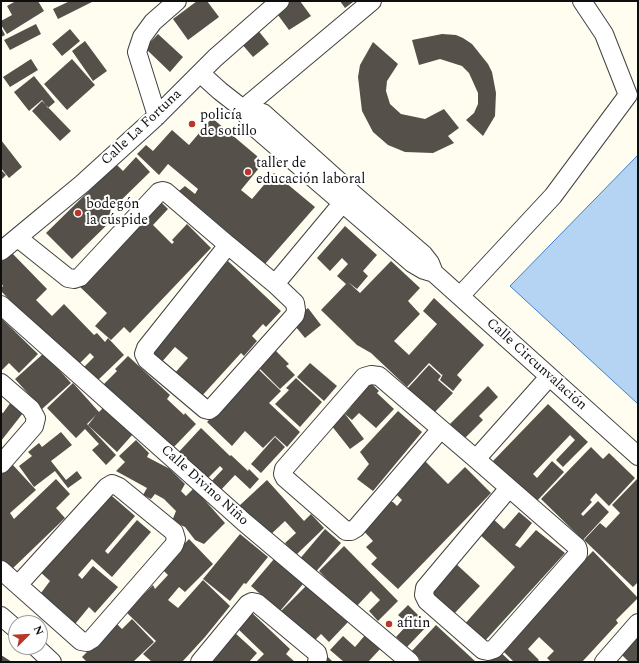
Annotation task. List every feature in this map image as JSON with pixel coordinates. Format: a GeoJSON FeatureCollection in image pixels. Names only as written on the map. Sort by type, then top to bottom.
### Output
{"type":"FeatureCollection","features":[{"type":"Feature","properties":{"kind":"street"},"geometry":{"type":"LineString","coordinates":[[158,116],[137,52],[142,37],[153,22],[176,1]]}},
{"type":"Feature","properties":{"kind":"street","name":"Calle La Fortuna"},"geometry":{"type":"LineString","coordinates":[[1,251],[82,184],[158,116],[215,58],[280,1]]}},
{"type":"Feature","properties":{"kind":"street"},"geometry":{"type":"LineString","coordinates":[[243,109],[372,1]]}},
{"type":"Feature","properties":{"kind":"street"},"geometry":{"type":"LineString","coordinates":[[460,296],[553,196],[633,89],[604,34],[582,1]]}},
{"type":"Feature","properties":{"kind":"street","name":"Calle Circunvalación"},"geometry":{"type":"LineString","coordinates":[[200,73],[243,109],[263,113],[347,198],[423,254],[430,263],[434,273],[638,456]]}},
{"type":"Feature","properties":{"kind":"street"},"geometry":{"type":"LineString","coordinates":[[18,238],[68,278],[74,279],[80,277],[159,192],[163,191],[275,284],[295,303],[295,315],[212,408],[208,410],[147,360],[144,354],[146,348],[228,245]]}},
{"type":"Feature","properties":{"kind":"street"},"geometry":{"type":"LineString","coordinates":[[275,284],[347,198]]}},
{"type":"Feature","properties":{"kind":"street","name":"Calle Divino Niño"},"geometry":{"type":"LineString","coordinates":[[1,305],[244,522],[410,662]]}},
{"type":"Feature","properties":{"kind":"street"},"geometry":{"type":"LineString","coordinates":[[441,429],[356,528],[351,531],[346,531],[285,478],[283,474],[284,470],[364,377],[372,375],[379,376],[441,429],[476,459],[577,547],[578,550],[578,554],[494,649],[488,651],[483,650],[427,602],[424,595],[425,588],[509,488]]}},
{"type":"Feature","properties":{"kind":"street"},"geometry":{"type":"LineString","coordinates":[[476,459],[549,377]]}},
{"type":"Feature","properties":{"kind":"street"},"geometry":{"type":"LineString","coordinates":[[1,383],[31,409],[36,418],[34,426],[1,464]]}},
{"type":"Feature","properties":{"kind":"street"},"geometry":{"type":"LineString","coordinates":[[112,484],[118,486],[174,532],[176,539],[174,545],[92,639],[86,642],[81,641],[6,577],[107,486],[112,484]]}},
{"type":"Feature","properties":{"kind":"street"},"geometry":{"type":"LineString","coordinates":[[200,662],[248,604],[252,602],[257,603],[317,653],[317,662]]}},
{"type":"Feature","properties":{"kind":"street"},"geometry":{"type":"LineString","coordinates":[[604,662],[638,623]]}},
{"type":"Feature","properties":{"kind":"street"},"geometry":{"type":"LineString","coordinates":[[45,655],[52,662]]}},
{"type":"Feature","properties":{"kind":"water"},"geometry":{"type":"Polygon","coordinates":[[[638,155],[638,404],[510,286],[638,155]]]}},
{"type":"Feature","properties":{"kind":"building"},"geometry":{"type":"Polygon","coordinates":[[[16,1],[38,1],[44,11],[7,34],[1,25],[1,21],[12,15],[7,6],[16,1]]]}},
{"type":"Feature","properties":{"kind":"building"},"geometry":{"type":"Polygon","coordinates":[[[70,1],[94,1],[58,19],[53,9],[70,1]]]}},
{"type":"Feature","properties":{"kind":"building"},"geometry":{"type":"Polygon","coordinates":[[[197,1],[207,1],[219,17],[188,40],[173,19],[197,1]]]}},
{"type":"Feature","properties":{"kind":"building"},"geometry":{"type":"Polygon","coordinates":[[[290,1],[300,1],[311,16],[289,30],[275,11],[290,1]]]}},
{"type":"Feature","properties":{"kind":"building"},"geometry":{"type":"Polygon","coordinates":[[[340,1],[352,1],[353,2],[345,8],[340,1]]]}},
{"type":"Feature","properties":{"kind":"building"},"geometry":{"type":"Polygon","coordinates":[[[36,24],[41,34],[10,50],[4,40],[36,24]]]}},
{"type":"Feature","properties":{"kind":"building"},"geometry":{"type":"Polygon","coordinates":[[[1,27],[5,35],[1,37],[1,27]]]}},
{"type":"Feature","properties":{"kind":"building"},"geometry":{"type":"Polygon","coordinates":[[[70,29],[80,41],[62,56],[52,44],[70,29]]]}},
{"type":"Feature","properties":{"kind":"building"},"geometry":{"type":"Polygon","coordinates":[[[257,29],[269,44],[253,57],[241,43],[257,29]]]}},
{"type":"Feature","properties":{"kind":"building"},"geometry":{"type":"Polygon","coordinates":[[[158,34],[183,57],[170,72],[145,48],[158,34]]]}},
{"type":"Feature","properties":{"kind":"building"},"geometry":{"type":"Polygon","coordinates":[[[442,34],[456,35],[472,44],[488,64],[492,72],[496,93],[495,116],[483,136],[466,120],[474,113],[478,104],[478,93],[469,73],[462,66],[440,59],[419,65],[412,40],[442,34]]]}},
{"type":"Feature","properties":{"kind":"building"},"geometry":{"type":"Polygon","coordinates":[[[85,41],[107,71],[93,81],[72,51],[85,41]]]}},
{"type":"Feature","properties":{"kind":"building"},"geometry":{"type":"Polygon","coordinates":[[[373,42],[398,64],[387,81],[386,91],[390,104],[401,114],[425,119],[444,109],[459,128],[448,136],[454,143],[433,153],[405,152],[388,145],[373,132],[362,111],[358,77],[360,65],[373,42]]]}},
{"type":"Feature","properties":{"kind":"building"},"geometry":{"type":"Polygon","coordinates":[[[31,59],[38,70],[10,87],[3,77],[31,59]]]}},
{"type":"Feature","properties":{"kind":"building"},"geometry":{"type":"Polygon","coordinates":[[[72,59],[95,85],[67,110],[44,84],[72,59]]]}},
{"type":"Feature","properties":{"kind":"building"},"geometry":{"type":"Polygon","coordinates":[[[34,76],[55,102],[48,108],[42,100],[29,111],[14,92],[34,76]]]}},
{"type":"Feature","properties":{"kind":"building"},"geometry":{"type":"Polygon","coordinates":[[[42,101],[71,131],[60,141],[32,111],[42,101]]]}},
{"type":"Feature","properties":{"kind":"building"},"geometry":{"type":"Polygon","coordinates":[[[212,118],[264,162],[241,190],[252,199],[274,173],[315,207],[265,264],[179,191],[185,186],[195,194],[198,189],[168,164],[159,175],[137,154],[146,145],[153,151],[172,130],[189,145],[212,118]]]}},
{"type":"Feature","properties":{"kind":"building"},"geometry":{"type":"Polygon","coordinates":[[[1,140],[22,167],[9,178],[1,168],[1,140]]]}},
{"type":"Feature","properties":{"kind":"building"},"geometry":{"type":"Polygon","coordinates":[[[136,157],[150,172],[110,211],[115,217],[72,259],[46,233],[97,183],[96,182],[115,163],[123,171],[136,157]]]}},
{"type":"Feature","properties":{"kind":"building"},"geometry":{"type":"Polygon","coordinates":[[[1,170],[6,175],[1,180],[1,170]]]}},
{"type":"Feature","properties":{"kind":"building"},"geometry":{"type":"Polygon","coordinates":[[[158,199],[168,209],[153,225],[172,244],[174,242],[172,240],[187,224],[211,248],[130,333],[124,327],[111,340],[95,326],[107,313],[77,284],[158,199]]]}},
{"type":"Feature","properties":{"kind":"building"},"geometry":{"type":"Polygon","coordinates":[[[345,226],[377,255],[363,271],[368,276],[357,289],[348,282],[360,293],[391,261],[420,288],[408,301],[420,314],[394,341],[409,355],[437,324],[423,311],[434,298],[484,345],[457,375],[462,380],[453,391],[440,380],[443,374],[442,375],[429,363],[407,387],[371,353],[357,345],[321,310],[346,284],[337,276],[348,264],[342,258],[330,271],[317,258],[345,226]]]}},
{"type":"Feature","properties":{"kind":"building"},"geometry":{"type":"Polygon","coordinates":[[[11,252],[47,289],[36,300],[52,316],[64,304],[94,335],[97,333],[105,342],[108,338],[124,355],[96,382],[83,368],[94,357],[90,353],[75,368],[1,291],[3,286],[1,283],[1,262],[11,252]]]}},
{"type":"Feature","properties":{"kind":"building"},"geometry":{"type":"Polygon","coordinates":[[[228,261],[281,311],[266,327],[263,324],[252,336],[257,341],[244,356],[241,353],[200,398],[174,374],[188,358],[175,347],[160,364],[146,350],[228,261]]]}},
{"type":"Feature","properties":{"kind":"building"},"geometry":{"type":"Polygon","coordinates":[[[308,308],[321,325],[305,338],[291,321],[308,308]]]}},
{"type":"Feature","properties":{"kind":"building"},"geometry":{"type":"Polygon","coordinates":[[[1,318],[38,354],[19,373],[9,363],[1,371],[1,318]]]}},
{"type":"Feature","properties":{"kind":"building"},"geometry":{"type":"Polygon","coordinates":[[[273,348],[289,364],[286,366],[295,375],[280,389],[256,365],[273,348]]]}},
{"type":"Feature","properties":{"kind":"building"},"geometry":{"type":"Polygon","coordinates":[[[44,353],[71,383],[42,409],[15,379],[44,353]]]}},
{"type":"Feature","properties":{"kind":"building"},"geometry":{"type":"Polygon","coordinates":[[[128,356],[170,395],[167,399],[196,424],[171,450],[100,388],[117,371],[115,369],[128,356]]]}},
{"type":"Feature","properties":{"kind":"building"},"geometry":{"type":"Polygon","coordinates":[[[310,363],[337,386],[324,401],[297,377],[310,363]]]}},
{"type":"Feature","properties":{"kind":"building"},"geometry":{"type":"Polygon","coordinates":[[[429,365],[441,376],[438,380],[453,393],[434,413],[407,389],[429,365]]]}},
{"type":"Feature","properties":{"kind":"building"},"geometry":{"type":"Polygon","coordinates":[[[257,368],[281,391],[269,403],[300,432],[287,447],[275,436],[263,448],[245,431],[232,446],[207,422],[257,368]]]}},
{"type":"Feature","properties":{"kind":"building"},"geometry":{"type":"Polygon","coordinates":[[[296,378],[322,402],[300,427],[275,404],[289,390],[286,388],[296,378]]]}},
{"type":"Feature","properties":{"kind":"building"},"geometry":{"type":"Polygon","coordinates":[[[73,383],[99,412],[103,408],[133,434],[117,452],[88,425],[96,415],[87,424],[86,423],[116,455],[106,465],[92,450],[99,444],[85,429],[76,438],[47,408],[73,383]]]}},
{"type":"Feature","properties":{"kind":"building"},"geometry":{"type":"Polygon","coordinates":[[[371,383],[379,391],[377,393],[394,409],[376,428],[359,413],[352,420],[345,414],[351,407],[349,406],[371,383]]]}},
{"type":"Feature","properties":{"kind":"building"},"geometry":{"type":"Polygon","coordinates":[[[488,386],[498,397],[479,416],[483,420],[464,439],[450,424],[488,386]]]}},
{"type":"Feature","properties":{"kind":"building"},"geometry":{"type":"Polygon","coordinates":[[[11,402],[23,413],[1,441],[1,412],[3,413],[11,402]]]}},
{"type":"Feature","properties":{"kind":"building"},"geometry":{"type":"Polygon","coordinates":[[[548,404],[588,442],[563,467],[556,460],[575,440],[570,435],[533,474],[537,478],[552,461],[564,472],[536,502],[493,461],[548,404]]]}},
{"type":"Feature","properties":{"kind":"building"},"geometry":{"type":"Polygon","coordinates":[[[398,411],[422,432],[373,491],[357,479],[369,464],[360,452],[398,411]]]}},
{"type":"Feature","properties":{"kind":"building"},"geometry":{"type":"Polygon","coordinates":[[[345,414],[364,439],[350,449],[331,425],[345,414]]]}},
{"type":"Feature","properties":{"kind":"building"},"geometry":{"type":"Polygon","coordinates":[[[201,428],[230,456],[231,455],[248,471],[249,469],[259,479],[250,489],[235,475],[218,493],[209,484],[223,469],[220,466],[204,482],[176,455],[201,428]]]}},
{"type":"Feature","properties":{"kind":"building"},"geometry":{"type":"Polygon","coordinates":[[[61,432],[72,445],[51,461],[66,480],[77,471],[82,478],[68,488],[55,471],[34,487],[19,466],[32,456],[28,452],[39,443],[42,447],[61,432]]]}},
{"type":"Feature","properties":{"kind":"building"},"geometry":{"type":"Polygon","coordinates":[[[275,437],[285,447],[261,473],[251,464],[275,437]]]}},
{"type":"Feature","properties":{"kind":"building"},"geometry":{"type":"Polygon","coordinates":[[[136,440],[149,453],[147,457],[170,469],[185,484],[181,491],[186,496],[194,488],[225,523],[204,544],[195,540],[185,527],[172,521],[176,511],[164,499],[155,494],[151,499],[143,495],[147,488],[116,471],[125,462],[119,456],[136,440]]]}},
{"type":"Feature","properties":{"kind":"building"},"geometry":{"type":"Polygon","coordinates":[[[591,447],[603,459],[609,453],[635,478],[609,506],[596,493],[590,500],[592,502],[581,514],[583,516],[598,501],[609,512],[583,540],[541,499],[591,447]]]}},
{"type":"Feature","properties":{"kind":"building"},"geometry":{"type":"Polygon","coordinates":[[[424,460],[448,484],[465,467],[491,493],[398,589],[371,564],[377,558],[366,547],[373,541],[360,527],[379,514],[391,502],[397,506],[402,500],[394,492],[424,460]]]}},
{"type":"Feature","properties":{"kind":"building"},"geometry":{"type":"Polygon","coordinates":[[[12,464],[36,490],[10,513],[14,519],[56,479],[70,494],[56,508],[65,518],[11,570],[1,559],[1,474],[12,464]]]}},
{"type":"Feature","properties":{"kind":"building"},"geometry":{"type":"Polygon","coordinates":[[[638,478],[638,582],[633,587],[584,540],[600,523],[606,528],[620,513],[612,505],[638,478]]]}},
{"type":"Feature","properties":{"kind":"building"},"geometry":{"type":"Polygon","coordinates":[[[267,480],[304,521],[311,514],[324,528],[296,555],[285,543],[296,533],[285,521],[268,537],[239,506],[267,480]]]}},
{"type":"Feature","properties":{"kind":"building"},"geometry":{"type":"Polygon","coordinates":[[[105,490],[135,516],[105,551],[108,554],[137,520],[151,532],[112,577],[92,559],[78,575],[82,579],[93,566],[118,587],[95,613],[89,607],[75,624],[41,593],[50,581],[38,570],[105,490]]]}},
{"type":"Feature","properties":{"kind":"building"},"geometry":{"type":"Polygon","coordinates":[[[519,512],[532,523],[515,545],[520,548],[536,530],[565,553],[483,643],[463,626],[515,567],[477,532],[490,516],[504,529],[519,512]]]}},
{"type":"Feature","properties":{"kind":"building"},"geometry":{"type":"Polygon","coordinates":[[[325,529],[341,543],[313,575],[298,561],[325,529]]]}},
{"type":"Feature","properties":{"kind":"building"},"geometry":{"type":"Polygon","coordinates":[[[240,534],[268,557],[230,601],[203,579],[240,534]]]}},
{"type":"Feature","properties":{"kind":"building"},"geometry":{"type":"Polygon","coordinates":[[[189,539],[213,564],[185,592],[179,587],[168,600],[178,608],[203,580],[230,606],[182,662],[152,662],[143,654],[156,641],[126,612],[153,585],[155,589],[168,575],[161,568],[189,539]]]}},
{"type":"Feature","properties":{"kind":"building"},"geometry":{"type":"Polygon","coordinates":[[[344,546],[398,601],[378,621],[369,611],[380,600],[371,591],[355,608],[319,571],[344,546]]]}},
{"type":"Feature","properties":{"kind":"building"},"geometry":{"type":"Polygon","coordinates":[[[593,551],[638,598],[616,620],[618,623],[582,662],[551,662],[547,658],[554,651],[539,637],[528,649],[539,660],[537,662],[514,662],[499,647],[593,551]]]}},
{"type":"Feature","properties":{"kind":"building"},"geometry":{"type":"Polygon","coordinates":[[[274,559],[303,584],[280,611],[251,586],[274,559]]]}},
{"type":"Feature","properties":{"kind":"building"},"geometry":{"type":"Polygon","coordinates":[[[454,562],[480,586],[453,615],[427,591],[454,562]]]}},
{"type":"Feature","properties":{"kind":"building"},"geometry":{"type":"Polygon","coordinates":[[[309,583],[348,622],[329,642],[321,634],[312,643],[281,611],[309,583]]]}},
{"type":"Feature","properties":{"kind":"building"},"geometry":{"type":"Polygon","coordinates":[[[408,605],[428,625],[407,647],[396,637],[408,624],[398,615],[408,605]]]}},
{"type":"Feature","properties":{"kind":"building"},"geometry":{"type":"Polygon","coordinates":[[[250,611],[290,649],[286,654],[295,662],[256,662],[264,654],[236,627],[250,611]]]}},
{"type":"Feature","properties":{"kind":"building"},"geometry":{"type":"Polygon","coordinates":[[[132,619],[154,642],[133,662],[87,662],[82,657],[116,623],[122,629],[132,619]]]}},
{"type":"Feature","properties":{"kind":"building"},"geometry":{"type":"Polygon","coordinates":[[[436,625],[476,662],[422,662],[411,652],[436,625]]]}},
{"type":"Feature","properties":{"kind":"building"},"geometry":{"type":"Polygon","coordinates":[[[234,632],[257,653],[249,662],[205,662],[234,632]]]}},
{"type":"Feature","properties":{"kind":"building"},"geometry":{"type":"Polygon","coordinates":[[[366,634],[381,648],[368,662],[344,662],[330,650],[343,636],[355,647],[366,634]]]}},
{"type":"Feature","properties":{"kind":"building"},"geometry":{"type":"Polygon","coordinates":[[[637,638],[638,662],[627,662],[628,661],[621,654],[637,638]]]}},
{"type":"Feature","properties":{"kind":"building"},"geometry":{"type":"Polygon","coordinates":[[[498,650],[511,662],[487,662],[498,650]]]}},
{"type":"Feature","properties":{"kind":"building"},"geometry":{"type":"Polygon","coordinates":[[[1,655],[12,662],[1,662],[1,655]]]}},
{"type":"Feature","properties":{"kind":"building"},"geometry":{"type":"Polygon","coordinates":[[[327,656],[333,662],[322,662],[327,656]]]}},
{"type":"Feature","properties":{"kind":"place","name":"policía de sotillo"},"geometry":{"type":"Point","coordinates":[192,124]}},
{"type":"Feature","properties":{"kind":"place","name":"taller de educación laboral"},"geometry":{"type":"Point","coordinates":[248,172]}},
{"type":"Feature","properties":{"kind":"place","name":"bodegón la cúspide"},"geometry":{"type":"Point","coordinates":[78,213]}},
{"type":"Feature","properties":{"kind":"place","name":"afitin"},"geometry":{"type":"Point","coordinates":[389,624]}}]}
